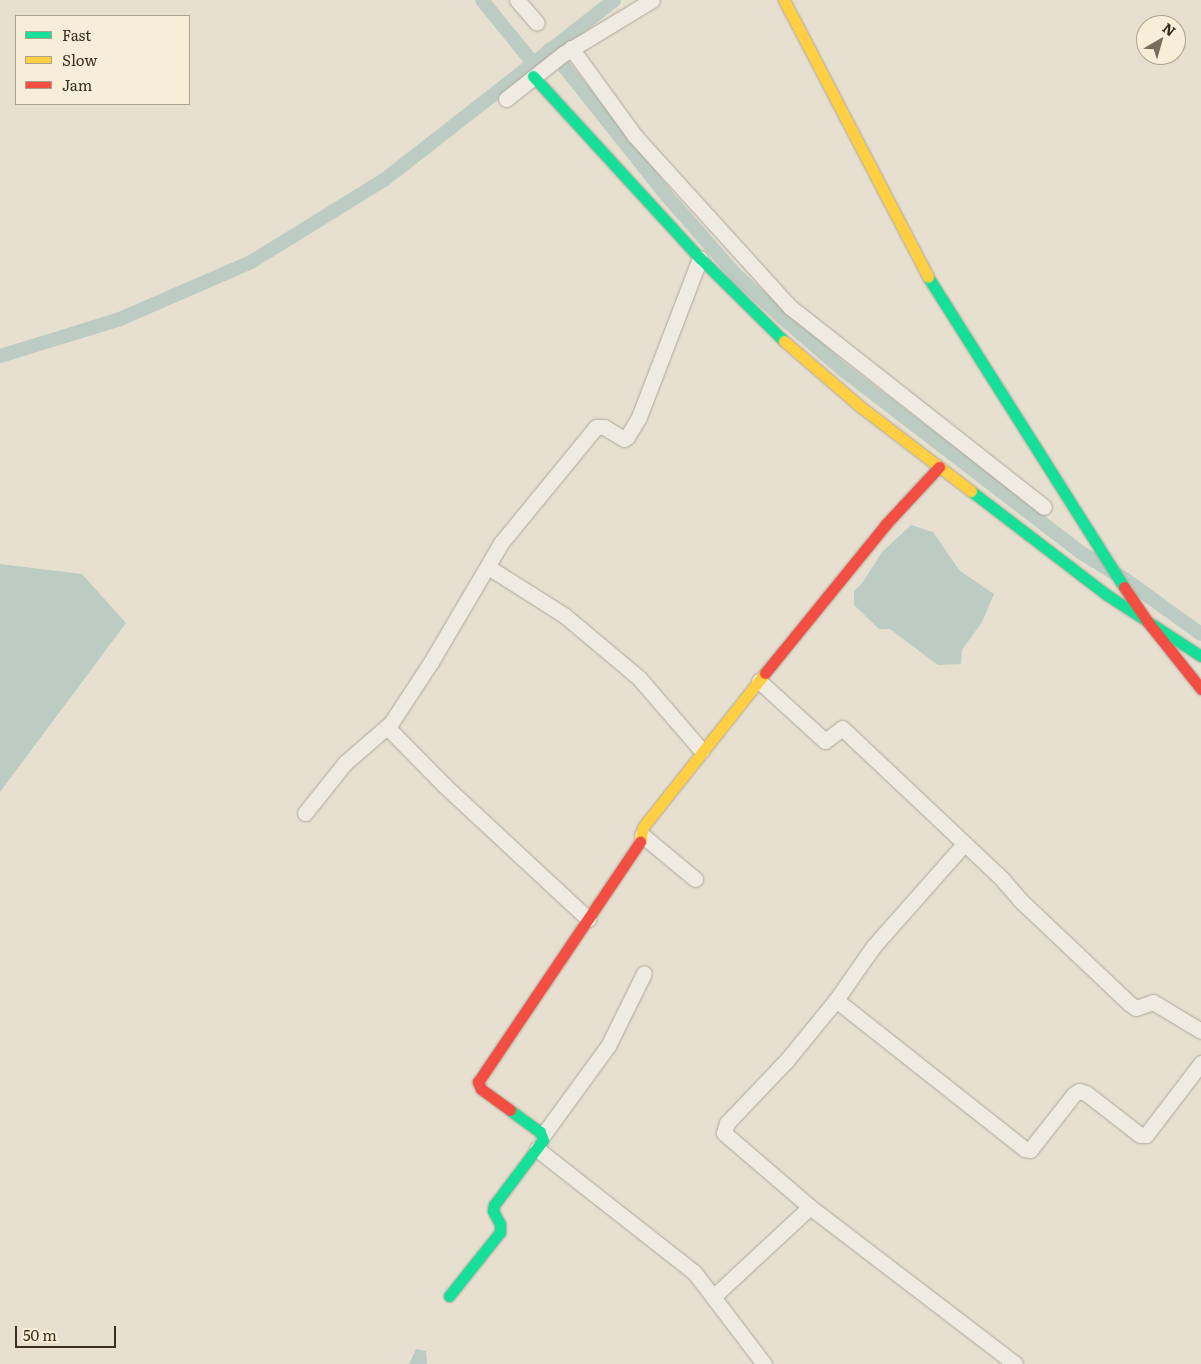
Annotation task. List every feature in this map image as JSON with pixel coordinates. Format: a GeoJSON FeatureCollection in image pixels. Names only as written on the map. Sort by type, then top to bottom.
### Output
{"type":"FeatureCollection","features":[{"type":"Feature","properties":{"kind":"street"},"geometry":{"type":"LineString","coordinates":[[517,0],[537,23]]}},
{"type":"Feature","properties":{"kind":"street"},"geometry":{"type":"LineString","coordinates":[[506,99],[567,51],[652,0]]}},
{"type":"Feature","properties":{"kind":"street"},"geometry":{"type":"LineString","coordinates":[[784,0],[932,285],[1087,532],[1147,621],[1201,689]]}},
{"type":"Feature","properties":{"kind":"street"},"geometry":{"type":"LineString","coordinates":[[567,51],[635,136],[790,307],[1044,506]]}},
{"type":"Feature","properties":{"kind":"street"},"geometry":{"type":"LineString","coordinates":[[538,73],[700,258],[769,328],[862,408],[938,467],[1107,595],[1201,656]]}},
{"type":"Feature","properties":{"kind":"street"},"geometry":{"type":"LineString","coordinates":[[305,813],[345,763],[387,728],[431,662],[501,543],[596,427],[604,428],[624,439],[627,437],[639,417],[700,258]]}},
{"type":"Feature","properties":{"kind":"street"},"geometry":{"type":"LineString","coordinates":[[764,1364],[694,1272],[540,1142],[480,1089],[478,1082],[640,844],[643,827],[702,751],[886,524],[938,467]]}},
{"type":"Feature","properties":{"kind":"street"},"geometry":{"type":"LineString","coordinates":[[488,567],[564,615],[639,678],[702,751]]}},
{"type":"Feature","properties":{"kind":"street"},"geometry":{"type":"LineString","coordinates":[[759,681],[825,741],[842,728],[1002,878],[1020,900],[1130,1004],[1136,1008],[1153,1002],[1201,1032]]}},
{"type":"Feature","properties":{"kind":"street"},"geometry":{"type":"LineString","coordinates":[[387,728],[444,785],[588,919]]}},
{"type":"Feature","properties":{"kind":"street"},"geometry":{"type":"LineString","coordinates":[[642,835],[695,879]]}},
{"type":"Feature","properties":{"kind":"street"},"geometry":{"type":"LineString","coordinates":[[964,844],[873,947],[836,1000],[786,1060],[724,1128],[724,1133],[810,1207],[1015,1364]]}},
{"type":"Feature","properties":{"kind":"street"},"geometry":{"type":"LineString","coordinates":[[449,1296],[500,1232],[500,1224],[493,1211],[494,1205],[608,1046],[644,973]]}},
{"type":"Feature","properties":{"kind":"street"},"geometry":{"type":"LineString","coordinates":[[836,1000],[1025,1149],[1030,1150],[1074,1094],[1080,1091],[1086,1093],[1140,1135],[1146,1135],[1201,1063]]}},
{"type":"Feature","properties":{"kind":"street"},"geometry":{"type":"LineString","coordinates":[[713,1297],[810,1207]]}},
{"type":"Feature","properties":{"kind":"shaded area"},"geometry":{"type":"Polygon","coordinates":[[[911,525],[933,532],[960,571],[994,594],[982,622],[962,650],[961,664],[938,665],[890,629],[879,629],[854,605],[854,591],[863,582],[882,552],[911,525]]]}},
{"type":"Feature","properties":{"kind":"shaded area"},"geometry":{"type":"Polygon","coordinates":[[[0,564],[82,574],[126,623],[0,792],[0,564]]]}},
{"type":"Feature","properties":{"kind":"shaded area"},"geometry":{"type":"Polygon","coordinates":[[[416,1349],[426,1351],[427,1364],[409,1364],[416,1349]]]}},
{"type":"Feature","properties":{"kind":"waterway"},"geometry":{"type":"LineString","coordinates":[[482,0],[533,63]]}},
{"type":"Feature","properties":{"kind":"waterway"},"geometry":{"type":"LineString","coordinates":[[0,356],[120,319],[251,262],[384,180],[614,0]]}},
{"type":"Feature","properties":{"kind":"waterway"},"geometry":{"type":"LineString","coordinates":[[550,49],[666,195],[737,276],[784,319],[843,370],[1080,552],[1126,580],[1201,634]]}},
{"type":"Feature","properties":{"kind":"traffic: fast"},"geometry":{"type":"LineString","coordinates":[[533,76],[700,258],[784,341]]}},
{"type":"Feature","properties":{"kind":"traffic: fast"},"geometry":{"type":"LineString","coordinates":[[928,277],[1124,587]]}},
{"type":"Feature","properties":{"kind":"traffic: fast"},"geometry":{"type":"LineString","coordinates":[[971,491],[1107,595],[1201,656]]}},
{"type":"Feature","properties":{"kind":"traffic: fast"},"geometry":{"type":"LineString","coordinates":[[449,1296],[500,1232],[500,1224],[493,1211],[494,1205],[543,1140],[540,1132],[510,1110]]}},
{"type":"Feature","properties":{"kind":"traffic: slow"},"geometry":{"type":"LineString","coordinates":[[784,0],[928,277]]}},
{"type":"Feature","properties":{"kind":"traffic: slow"},"geometry":{"type":"LineString","coordinates":[[784,341],[862,408],[971,491]]}},
{"type":"Feature","properties":{"kind":"traffic: slow"},"geometry":{"type":"LineString","coordinates":[[640,842],[643,827],[765,673]]}},
{"type":"Feature","properties":{"kind":"traffic: jam"},"geometry":{"type":"LineString","coordinates":[[765,673],[886,524],[939,467]]}},
{"type":"Feature","properties":{"kind":"traffic: jam"},"geometry":{"type":"LineString","coordinates":[[1124,587],[1147,621],[1201,689]]}},
{"type":"Feature","properties":{"kind":"traffic: jam"},"geometry":{"type":"LineString","coordinates":[[510,1110],[481,1089],[478,1082],[640,842]]}}]}
